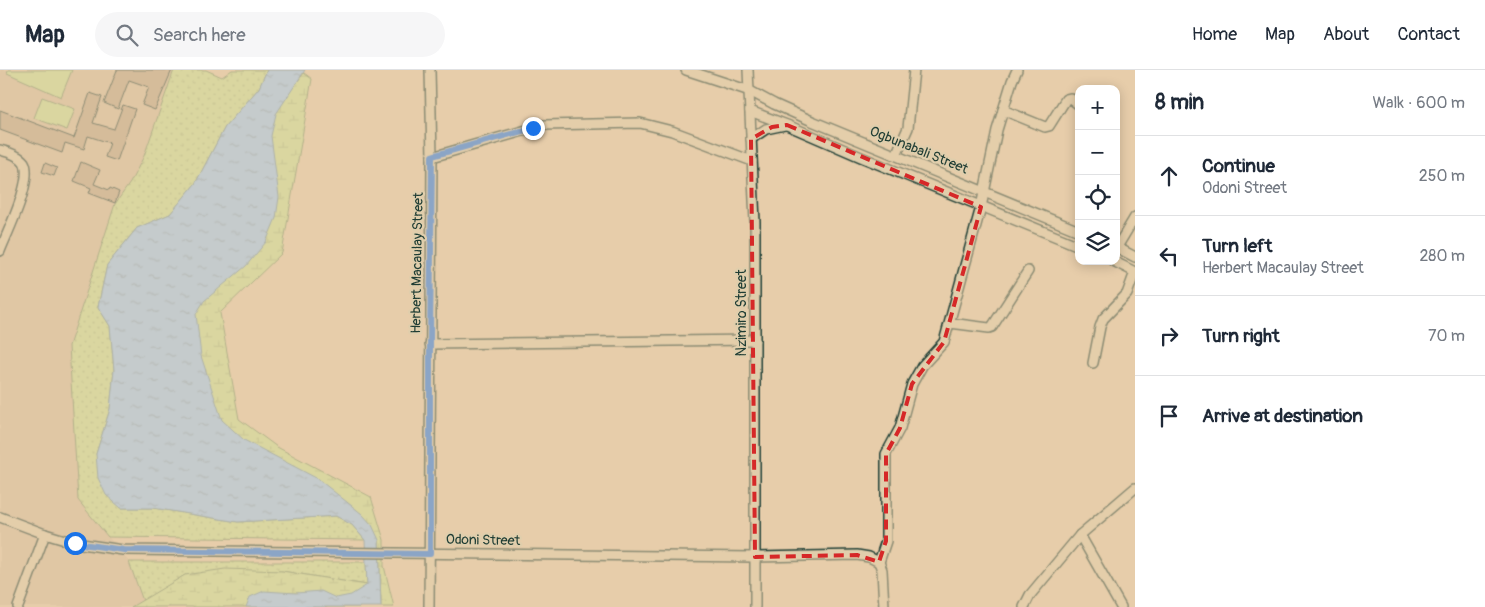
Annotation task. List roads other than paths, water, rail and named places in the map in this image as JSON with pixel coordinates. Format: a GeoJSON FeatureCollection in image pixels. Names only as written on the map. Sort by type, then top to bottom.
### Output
{"type":"FeatureCollection","features":[{"type":"Feature","properties":{"kind":"street","name":"Herbert Macaulay Street"},"geometry":{"type":"LineString","coordinates":[[429,607],[432,156],[430,70]]}},
{"type":"Feature","properties":{"kind":"street","name":"Ogbunabali Street"},"geometry":{"type":"LineString","coordinates":[[686,70],[750,90],[794,113],[1075,229]]}},
{"type":"Feature","properties":{"kind":"street","name":"Nzimiro Street"},"geometry":{"type":"LineString","coordinates":[[748,70],[755,222],[756,607]]}},
{"type":"Feature","properties":{"kind":"street"},"geometry":{"type":"LineString","coordinates":[[896,156],[908,128],[914,70]]}},
{"type":"Feature","properties":{"kind":"street"},"geometry":{"type":"LineString","coordinates":[[884,607],[882,570],[879,562],[886,541],[886,454],[900,428],[912,384],[922,366],[944,342],[981,207],[997,130],[1017,70]]}},
{"type":"Feature","properties":{"kind":"street"},"geometry":{"type":"LineString","coordinates":[[1003,110],[1045,127],[1049,126],[1066,99],[1070,98],[1075,102]]}},
{"type":"Feature","properties":{"kind":"street","name":"Ogbunabali Street"},"geometry":{"type":"LineString","coordinates":[[750,111],[1075,244]]}},
{"type":"Feature","properties":{"kind":"street"},"geometry":{"type":"LineString","coordinates":[[432,156],[544,125],[640,124],[672,131],[752,161]]}},
{"type":"Feature","properties":{"kind":"street"},"geometry":{"type":"LineString","coordinates":[[751,138],[766,128],[787,125]]}},
{"type":"Feature","properties":{"kind":"street"},"geometry":{"type":"LineString","coordinates":[[0,150],[14,154],[24,162],[27,175],[22,194],[0,251]]}},
{"type":"Feature","properties":{"kind":"street"},"geometry":{"type":"LineString","coordinates":[[1120,242],[1135,217]]}},
{"type":"Feature","properties":{"kind":"street"},"geometry":{"type":"LineString","coordinates":[[1120,249],[1135,257]]}},
{"type":"Feature","properties":{"kind":"street"},"geometry":{"type":"LineString","coordinates":[[1092,363],[1103,319],[1127,294],[1135,272],[1120,264]]}},
{"type":"Feature","properties":{"kind":"street"},"geometry":{"type":"LineString","coordinates":[[950,322],[992,328],[1028,270]]}},
{"type":"Feature","properties":{"kind":"street"},"geometry":{"type":"LineString","coordinates":[[430,344],[755,340]]}},
{"type":"Feature","properties":{"kind":"street"},"geometry":{"type":"LineString","coordinates":[[1024,607],[1030,595],[1080,535],[1135,489]]}},
{"type":"Feature","properties":{"kind":"street","name":"Odoni Street"},"geometry":{"type":"LineString","coordinates":[[0,517],[75,543],[124,550],[388,554],[430,550],[755,557],[869,556],[879,562]]}},
{"type":"Feature","properties":{"kind":"street"},"geometry":{"type":"LineString","coordinates":[[18,607],[46,534]]}},
{"type":"Feature","properties":{"kind":"street"},"geometry":{"type":"LineString","coordinates":[[1080,535],[1121,607]]}},
{"type":"Feature","properties":{"kind":"water"},"geometry":{"type":"Polygon","coordinates":[[[267,70],[305,70],[276,114],[271,136],[279,197],[276,218],[266,242],[246,266],[204,301],[196,314],[201,356],[222,420],[244,440],[318,479],[362,514],[372,525],[379,540],[381,607],[246,607],[250,597],[264,591],[296,593],[321,591],[336,598],[351,595],[367,585],[365,540],[352,525],[336,516],[238,522],[153,508],[121,508],[106,495],[98,478],[96,454],[110,409],[114,370],[110,326],[98,307],[107,265],[137,228],[170,214],[195,184],[225,127],[259,88],[267,70]]]}}]}
